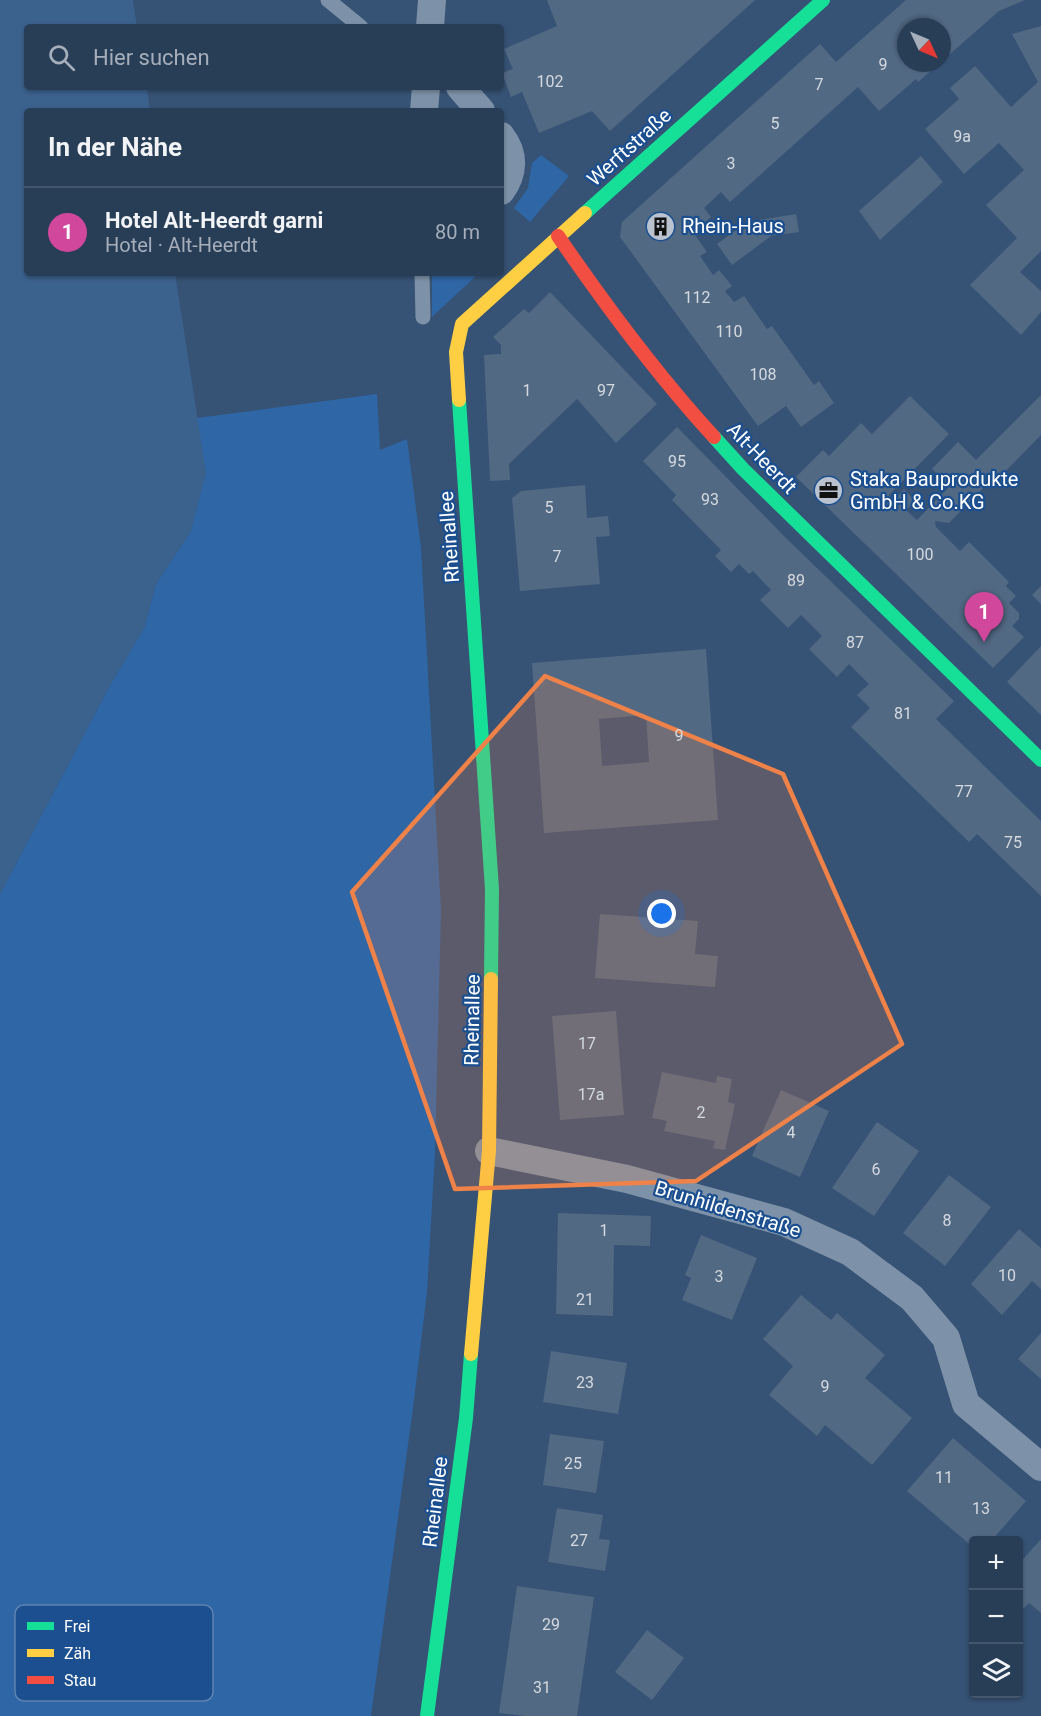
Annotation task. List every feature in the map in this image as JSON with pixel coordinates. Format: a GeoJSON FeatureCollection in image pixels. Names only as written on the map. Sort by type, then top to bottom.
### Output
{"type":"FeatureCollection","features":[{"type":"Feature","properties":{"kind":"street"},"geometry":{"type":"LineString","coordinates":[[430,24],[432,0]]}},
{"type":"Feature","properties":{"kind":"street","name":"Werftstraße"},"geometry":{"type":"LineString","coordinates":[[462,324],[823,0]]}},
{"type":"Feature","properties":{"kind":"street"},"geometry":{"type":"LineString","coordinates":[[424,108],[426,90]]}},
{"type":"Feature","properties":{"kind":"street"},"geometry":{"type":"LineString","coordinates":[[463,90],[478,108]]}},
{"type":"Feature","properties":{"kind":"street"},"geometry":{"type":"LineString","coordinates":[[504,142],[512,158],[510,179],[504,187]]}},
{"type":"Feature","properties":{"kind":"street","name":"Alt-Heerdt"},"geometry":{"type":"LineString","coordinates":[[558,236],[677,397],[743,470],[1041,760]]}},
{"type":"Feature","properties":{"kind":"street","name":"Rheinallee"},"geometry":{"type":"LineString","coordinates":[[427,1716],[466,1418],[489,1151],[492,889],[456,352],[462,324]]}},
{"type":"Feature","properties":{"kind":"street","name":"Brunhildenstraße"},"geometry":{"type":"LineString","coordinates":[[489,1151],[627,1179],[784,1222],[850,1252],[912,1298],[946,1338],[966,1404],[1041,1467]]}},
{"type":"Feature","properties":{"kind":"lane"},"geometry":{"type":"LineString","coordinates":[[328,0],[357,24]]}},
{"type":"Feature","properties":{"kind":"lane"},"geometry":{"type":"LineString","coordinates":[[422,276],[423,317]]}},
{"type":"Feature","properties":{"kind":"highlighted area"},"geometry":{"type":"Polygon","coordinates":[[[545,676],[783,774],[902,1044],[696,1181],[455,1189],[352,892],[545,676]]]}},
{"type":"Feature","properties":{"kind":"shaded area"},"geometry":{"type":"Polygon","coordinates":[[[0,0],[133,0],[137,24],[24,24],[24,90],[147,90],[150,108],[24,108],[24,276],[175,276],[206,473],[191,531],[156,584],[144,628],[109,687],[0,894],[0,0]]]}},
{"type":"Feature","properties":{"kind":"shaded area"},"geometry":{"type":"Polygon","coordinates":[[[541,155],[569,176],[530,222],[514,208],[528,188],[532,163],[541,155]]]}},
{"type":"Feature","properties":{"kind":"shaded area"},"geometry":{"type":"Polygon","coordinates":[[[432,276],[476,276],[432,317],[432,276]]]}},
{"type":"Feature","properties":{"kind":"shaded area"},"geometry":{"type":"Polygon","coordinates":[[[377,394],[380,450],[407,439],[421,547],[441,910],[435,1153],[427,1292],[371,1716],[0,1716],[0,894],[109,687],[144,628],[156,584],[191,531],[197,418],[377,394]]]}},
{"type":"Feature","properties":{"kind":"building"},"geometry":{"type":"Polygon","coordinates":[[[547,0],[755,0],[610,131],[592,111],[539,133],[522,92],[511,97],[504,72],[513,69],[504,49],[557,26],[547,0]]]}},
{"type":"Feature","properties":{"kind":"building"},"geometry":{"type":"Polygon","coordinates":[[[906,0],[1025,0],[999,11],[951,53],[951,18],[897,18],[897,72],[930,72],[918,82],[916,79],[879,111],[858,87],[730,202],[721,192],[704,208],[711,217],[693,232],[707,252],[700,256],[713,275],[719,270],[732,286],[725,291],[734,302],[744,296],[767,329],[772,326],[814,385],[819,381],[834,403],[801,427],[786,406],[758,426],[620,237],[622,222],[820,44],[836,62],[906,0]]]}},
{"type":"Feature","properties":{"kind":"building"},"geometry":{"type":"Polygon","coordinates":[[[1041,26],[1041,251],[1020,272],[1041,291],[1041,312],[1021,335],[970,285],[1017,238],[986,205],[1024,170],[999,143],[964,174],[925,129],[959,99],[950,88],[975,66],[1011,107],[1038,82],[1012,34],[1041,26]]]}},
{"type":"Feature","properties":{"kind":"building"},"geometry":{"type":"Polygon","coordinates":[[[921,156],[943,182],[880,240],[859,211],[921,156]]]}},
{"type":"Feature","properties":{"kind":"building"},"geometry":{"type":"Polygon","coordinates":[[[796,214],[799,232],[771,236],[732,265],[717,244],[747,222],[796,214]]]}},
{"type":"Feature","properties":{"kind":"building"},"geometry":{"type":"Polygon","coordinates":[[[550,292],[657,404],[616,443],[577,399],[509,464],[510,480],[490,481],[484,355],[501,354],[501,345],[493,337],[524,309],[529,313],[550,292]]]}},
{"type":"Feature","properties":{"kind":"building"},"geometry":{"type":"Polygon","coordinates":[[[1041,395],[1041,435],[991,486],[988,483],[949,523],[935,521],[936,527],[960,551],[969,542],[1009,582],[1006,586],[1016,596],[1009,603],[1019,613],[1019,619],[1012,626],[1024,637],[993,668],[796,477],[823,450],[829,456],[861,423],[872,434],[910,396],[949,434],[889,495],[894,500],[904,489],[915,501],[906,510],[917,520],[950,486],[932,469],[958,442],[976,460],[1041,395]]]}},
{"type":"Feature","properties":{"kind":"building"},"geometry":{"type":"Polygon","coordinates":[[[677,427],[785,537],[954,701],[936,719],[1041,821],[1041,896],[977,834],[969,842],[851,727],[870,708],[857,695],[869,684],[849,664],[837,677],[809,649],[822,636],[801,615],[788,628],[760,600],[771,590],[753,571],[749,574],[739,564],[731,572],[715,556],[721,550],[672,500],[676,495],[643,461],[677,427]]]}},
{"type":"Feature","properties":{"kind":"building"},"geometry":{"type":"Polygon","coordinates":[[[585,485],[587,518],[608,516],[610,536],[596,537],[600,584],[520,591],[512,498],[521,491],[585,485]]]}},
{"type":"Feature","properties":{"kind":"building"},"geometry":{"type":"Polygon","coordinates":[[[1041,586],[1041,604],[1032,595],[1041,586]]]}},
{"type":"Feature","properties":{"kind":"building"},"geometry":{"type":"Polygon","coordinates":[[[1041,646],[1041,715],[1007,682],[1041,646]]]}},
{"type":"Feature","properties":{"kind":"building"},"geometry":{"type":"Polygon","coordinates":[[[706,649],[718,820],[544,833],[532,663],[706,649]],[[646,715],[599,719],[602,766],[649,762],[646,715]]]}},
{"type":"Feature","properties":{"kind":"building"},"geometry":{"type":"Polygon","coordinates":[[[600,914],[698,921],[695,954],[718,956],[715,987],[595,978],[600,914]]]}},
{"type":"Feature","properties":{"kind":"building"},"geometry":{"type":"Polygon","coordinates":[[[616,1011],[624,1115],[560,1120],[552,1016],[616,1011]]]}},
{"type":"Feature","properties":{"kind":"building"},"geometry":{"type":"Polygon","coordinates":[[[662,1072],[716,1083],[717,1076],[732,1079],[728,1102],[735,1104],[725,1150],[713,1148],[715,1141],[664,1131],[667,1121],[652,1118],[662,1072]]]}},
{"type":"Feature","properties":{"kind":"building"},"geometry":{"type":"Polygon","coordinates":[[[781,1090],[829,1111],[800,1177],[752,1156],[781,1090]]]}},
{"type":"Feature","properties":{"kind":"building"},"geometry":{"type":"Polygon","coordinates":[[[877,1122],[919,1151],[874,1216],[832,1188],[877,1122]]]}},
{"type":"Feature","properties":{"kind":"building"},"geometry":{"type":"Polygon","coordinates":[[[949,1175],[991,1207],[945,1266],[903,1233],[949,1175]]]}},
{"type":"Feature","properties":{"kind":"building"},"geometry":{"type":"Polygon","coordinates":[[[558,1213],[651,1216],[650,1246],[614,1245],[613,1316],[556,1314],[558,1213]]]}},
{"type":"Feature","properties":{"kind":"building"},"geometry":{"type":"Polygon","coordinates":[[[1019,1229],[1041,1248],[1041,1289],[1032,1281],[1002,1315],[971,1284],[1019,1229]]]}},
{"type":"Feature","properties":{"kind":"building"},"geometry":{"type":"Polygon","coordinates":[[[701,1235],[757,1258],[732,1320],[682,1300],[691,1278],[685,1275],[701,1235]]]}},
{"type":"Feature","properties":{"kind":"building"},"geometry":{"type":"Polygon","coordinates":[[[801,1295],[831,1320],[837,1313],[885,1355],[865,1378],[912,1418],[872,1465],[825,1425],[817,1436],[769,1395],[793,1366],[763,1339],[801,1295]]]}},
{"type":"Feature","properties":{"kind":"building"},"geometry":{"type":"Polygon","coordinates":[[[1041,1333],[1041,1379],[1018,1359],[1041,1333]]]}},
{"type":"Feature","properties":{"kind":"building"},"geometry":{"type":"Polygon","coordinates":[[[551,1351],[627,1363],[618,1414],[543,1402],[551,1351]]]}},
{"type":"Feature","properties":{"kind":"building"},"geometry":{"type":"Polygon","coordinates":[[[550,1434],[604,1441],[596,1493],[543,1485],[550,1434]]]}},
{"type":"Feature","properties":{"kind":"building"},"geometry":{"type":"Polygon","coordinates":[[[953,1438],[1026,1501],[995,1536],[969,1536],[969,1544],[907,1491],[953,1438]]]}},
{"type":"Feature","properties":{"kind":"building"},"geometry":{"type":"Polygon","coordinates":[[[557,1508],[603,1515],[599,1539],[610,1540],[605,1571],[548,1562],[557,1508]]]}},
{"type":"Feature","properties":{"kind":"building"},"geometry":{"type":"Polygon","coordinates":[[[1041,1539],[1041,1613],[1029,1603],[1023,1609],[1023,1559],[1041,1539]]]}},
{"type":"Feature","properties":{"kind":"building"},"geometry":{"type":"Polygon","coordinates":[[[517,1586],[594,1597],[577,1716],[525,1716],[499,1713],[517,1586]]]}},
{"type":"Feature","properties":{"kind":"building"},"geometry":{"type":"Polygon","coordinates":[[[647,1630],[684,1658],[652,1700],[615,1672],[647,1630]]]}},
{"type":"Feature","properties":{"kind":"traffic: fast"},"geometry":{"type":"LineString","coordinates":[[585,213],[823,0]]}},
{"type":"Feature","properties":{"kind":"traffic: fast"},"geometry":{"type":"LineString","coordinates":[[459,400],[492,889],[491,979]]}},
{"type":"Feature","properties":{"kind":"traffic: fast"},"geometry":{"type":"LineString","coordinates":[[714,437],[743,469],[1041,760]]}},
{"type":"Feature","properties":{"kind":"traffic: fast"},"geometry":{"type":"LineString","coordinates":[[427,1716],[466,1418],[471,1354]]}},
{"type":"Feature","properties":{"kind":"traffic: slow"},"geometry":{"type":"LineString","coordinates":[[459,400],[456,352],[462,324],[585,213]]}},
{"type":"Feature","properties":{"kind":"traffic: slow"},"geometry":{"type":"LineString","coordinates":[[471,1354],[489,1151],[491,979]]}},
{"type":"Feature","properties":{"kind":"traffic: jam"},"geometry":{"type":"LineString","coordinates":[[558,236],[633,340],[714,437]]}},
{"type":"Feature","properties":{"kind":"place","name":"Rhein-Haus"},"geometry":{"type":"Point","coordinates":[661,226]}},
{"type":"Feature","properties":{"kind":"place","name":"Staka Bauprodukte GmbH & Co.KG"},"geometry":{"type":"Point","coordinates":[829,491]}},
{"type":"Feature","properties":{"kind":"place","name":"Hotel Alt-Heerdt garni"},"geometry":{"type":"Point","coordinates":[984,642]}}]}
